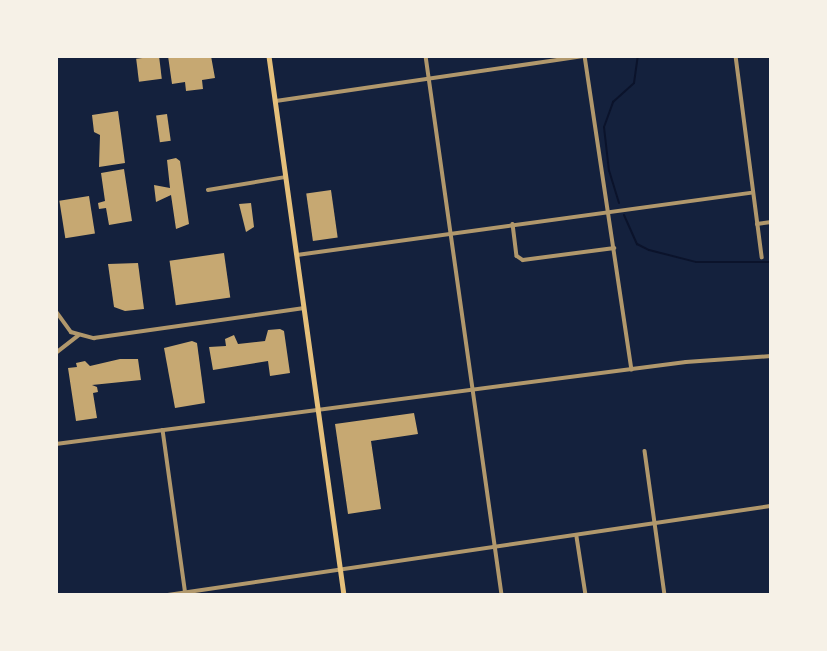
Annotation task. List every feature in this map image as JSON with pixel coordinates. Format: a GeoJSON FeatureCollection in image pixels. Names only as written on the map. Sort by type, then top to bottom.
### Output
{"type":"FeatureCollection","features":[{"type":"Feature","properties":{"kind":"main road"},"geometry":{"type":"LineString","coordinates":[[269,56],[344,595]]}},
{"type":"Feature","properties":{"kind":"street"},"geometry":{"type":"LineString","coordinates":[[426,56],[502,595]]}},
{"type":"Feature","properties":{"kind":"street"},"geometry":{"type":"LineString","coordinates":[[275,102],[585,56],[632,369]]}},
{"type":"Feature","properties":{"kind":"street"},"geometry":{"type":"LineString","coordinates":[[736,56],[762,257]]}},
{"type":"Feature","properties":{"kind":"street"},"geometry":{"type":"LineString","coordinates":[[208,190],[286,177]]}},
{"type":"Feature","properties":{"kind":"street"},"geometry":{"type":"LineString","coordinates":[[296,255],[752,193]]}},
{"type":"Feature","properties":{"kind":"street"},"geometry":{"type":"LineString","coordinates":[[757,224],[771,222]]}},
{"type":"Feature","properties":{"kind":"street"},"geometry":{"type":"LineString","coordinates":[[513,224],[517,256],[523,260],[614,248]]}},
{"type":"Feature","properties":{"kind":"street"},"geometry":{"type":"LineString","coordinates":[[56,311],[66,328],[78,336],[94,338],[304,307]]}},
{"type":"Feature","properties":{"kind":"street"},"geometry":{"type":"LineString","coordinates":[[56,353],[78,336]]}},
{"type":"Feature","properties":{"kind":"street"},"geometry":{"type":"LineString","coordinates":[[56,444],[319,412],[632,369],[771,356]]}},
{"type":"Feature","properties":{"kind":"street"},"geometry":{"type":"LineString","coordinates":[[163,430],[186,594]]}},
{"type":"Feature","properties":{"kind":"street"},"geometry":{"type":"LineString","coordinates":[[645,451],[665,595]]}},
{"type":"Feature","properties":{"kind":"street"},"geometry":{"type":"LineString","coordinates":[[168,595],[577,537],[771,506]]}},
{"type":"Feature","properties":{"kind":"street"},"geometry":{"type":"LineString","coordinates":[[577,537],[586,595]]}},
{"type":"Feature","properties":{"kind":"building"},"geometry":{"type":"Polygon","coordinates":[[[159,56],[162,79],[139,82],[136,59],[159,56]]]}},
{"type":"Feature","properties":{"kind":"building"},"geometry":{"type":"Polygon","coordinates":[[[168,56],[211,56],[215,78],[202,80],[203,89],[186,91],[185,82],[172,84],[168,56]]]}},
{"type":"Feature","properties":{"kind":"building"},"geometry":{"type":"Polygon","coordinates":[[[118,111],[125,163],[99,167],[100,135],[94,132],[92,115],[118,111]]]}},
{"type":"Feature","properties":{"kind":"building"},"geometry":{"type":"Polygon","coordinates":[[[167,114],[171,141],[160,142],[156,116],[167,114]]]}},
{"type":"Feature","properties":{"kind":"building"},"geometry":{"type":"Polygon","coordinates":[[[176,158],[180,161],[189,224],[176,229],[171,195],[156,202],[154,185],[170,188],[167,160],[176,158]]]}},
{"type":"Feature","properties":{"kind":"building"},"geometry":{"type":"Polygon","coordinates":[[[124,169],[132,221],[109,225],[106,208],[99,209],[98,203],[105,201],[101,173],[124,169]]]}},
{"type":"Feature","properties":{"kind":"building"},"geometry":{"type":"Polygon","coordinates":[[[331,190],[338,238],[313,241],[306,193],[331,190]]]}},
{"type":"Feature","properties":{"kind":"building"},"geometry":{"type":"Polygon","coordinates":[[[89,196],[95,234],[65,238],[59,201],[89,196]]]}},
{"type":"Feature","properties":{"kind":"building"},"geometry":{"type":"Polygon","coordinates":[[[251,203],[254,227],[246,232],[239,204],[251,203]]]}},
{"type":"Feature","properties":{"kind":"building"},"geometry":{"type":"Polygon","coordinates":[[[224,253],[230,298],[176,305],[170,261],[224,253]]]}},
{"type":"Feature","properties":{"kind":"building"},"geometry":{"type":"Polygon","coordinates":[[[138,263],[144,309],[125,311],[114,307],[108,264],[138,263]]]}},
{"type":"Feature","properties":{"kind":"building"},"geometry":{"type":"Polygon","coordinates":[[[268,330],[284,331],[290,373],[270,376],[268,361],[213,370],[209,347],[226,346],[225,339],[234,335],[238,344],[265,341],[268,330]]]}},
{"type":"Feature","properties":{"kind":"building"},"geometry":{"type":"Polygon","coordinates":[[[192,341],[197,343],[205,403],[175,408],[164,348],[192,341]]]}},
{"type":"Feature","properties":{"kind":"building"},"geometry":{"type":"Polygon","coordinates":[[[120,359],[138,359],[141,380],[92,385],[97,387],[98,392],[93,393],[97,418],[76,421],[68,368],[77,367],[76,363],[85,361],[90,366],[120,359]]]}},
{"type":"Feature","properties":{"kind":"building"},"geometry":{"type":"Polygon","coordinates":[[[414,413],[418,434],[371,441],[381,509],[348,514],[335,424],[414,413]]]}},
{"type":"Feature","properties":{"kind":"waterway"},"geometry":{"type":"LineString","coordinates":[[619,203],[609,171],[604,127],[613,102],[634,83],[638,56]]}},
{"type":"Feature","properties":{"kind":"waterway"},"geometry":{"type":"LineString","coordinates":[[624,215],[637,244],[649,250],[696,262],[771,262]]}}]}
